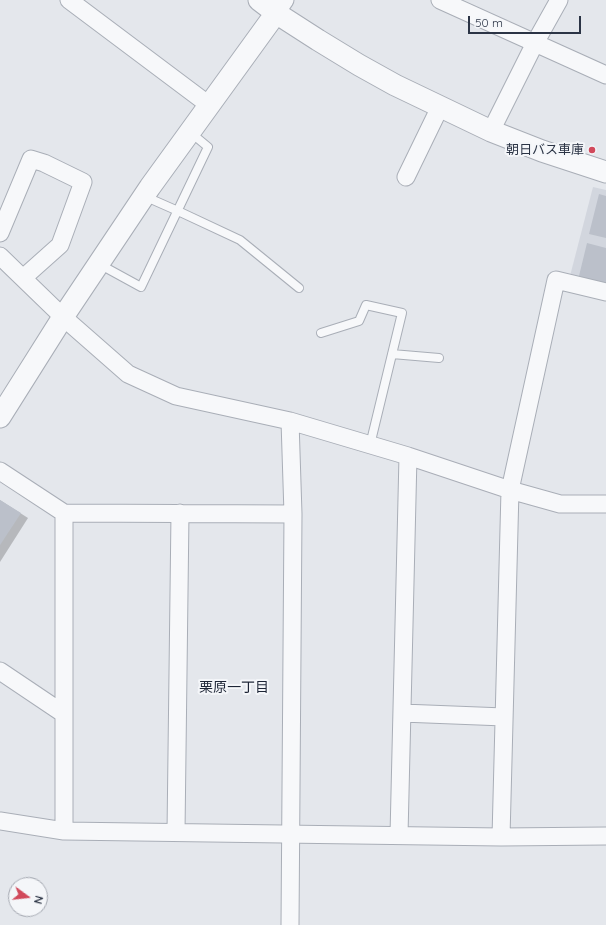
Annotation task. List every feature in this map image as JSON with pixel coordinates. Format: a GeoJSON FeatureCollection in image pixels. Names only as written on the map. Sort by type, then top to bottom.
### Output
{"type":"FeatureCollection","features":[{"type":"Feature","properties":{"kind":"street"},"geometry":{"type":"LineString","coordinates":[[69,0],[209,105]]}},
{"type":"Feature","properties":{"kind":"street"},"geometry":{"type":"LineString","coordinates":[[260,0],[280,6],[359,65],[395,85],[491,131],[542,151],[606,172]]}},
{"type":"Feature","properties":{"kind":"street"},"geometry":{"type":"LineString","coordinates":[[440,0],[606,75]]}},
{"type":"Feature","properties":{"kind":"street"},"geometry":{"type":"LineString","coordinates":[[491,131],[535,43],[559,0]]}},
{"type":"Feature","properties":{"kind":"street"},"geometry":{"type":"LineString","coordinates":[[0,417],[63,317],[144,196],[280,6]]}},
{"type":"Feature","properties":{"kind":"street"},"geometry":{"type":"LineString","coordinates":[[406,177],[440,107]]}},
{"type":"Feature","properties":{"kind":"street"},"geometry":{"type":"LineString","coordinates":[[0,234],[31,159],[44,162],[83,182],[60,245],[23,278]]}},
{"type":"Feature","properties":{"kind":"street"},"geometry":{"type":"LineString","coordinates":[[0,256],[63,317],[128,374],[176,396],[290,421],[370,444],[510,490],[560,504],[606,504]]}},
{"type":"Feature","properties":{"kind":"street"},"geometry":{"type":"LineString","coordinates":[[501,837],[510,490],[556,280],[606,292]]}},
{"type":"Feature","properties":{"kind":"street"},"geometry":{"type":"LineString","coordinates":[[290,421],[293,514],[290,925]]}},
{"type":"Feature","properties":{"kind":"street"},"geometry":{"type":"LineString","coordinates":[[399,835],[408,456]]}},
{"type":"Feature","properties":{"kind":"street"},"geometry":{"type":"LineString","coordinates":[[0,471],[64,513],[293,514]]}},
{"type":"Feature","properties":{"kind":"street"},"geometry":{"type":"LineString","coordinates":[[64,513],[64,831]]}},
{"type":"Feature","properties":{"kind":"street"},"geometry":{"type":"LineString","coordinates":[[176,832],[180,513]]}},
{"type":"Feature","properties":{"kind":"street"},"geometry":{"type":"LineString","coordinates":[[0,671],[64,714]]}},
{"type":"Feature","properties":{"kind":"street"},"geometry":{"type":"LineString","coordinates":[[402,713],[504,717]]}},
{"type":"Feature","properties":{"kind":"street"},"geometry":{"type":"LineString","coordinates":[[0,821],[64,831],[501,837],[606,836]]}},
{"type":"Feature","properties":{"kind":"lane"},"geometry":{"type":"LineString","coordinates":[[99,264],[142,287],[208,148],[190,132]]}},
{"type":"Feature","properties":{"kind":"lane"},"geometry":{"type":"LineString","coordinates":[[144,196],[240,240],[299,288]]}},
{"type":"Feature","properties":{"kind":"lane"},"geometry":{"type":"LineString","coordinates":[[321,333],[358,321],[366,305],[402,313],[370,444]]}},
{"type":"Feature","properties":{"kind":"lane"},"geometry":{"type":"LineString","coordinates":[[392,354],[438,358]]}},
{"type":"Feature","properties":{"kind":"shaded area"},"geometry":{"type":"Polygon","coordinates":[[[593,187],[606,190],[606,284],[570,276],[593,187]]]}},
{"type":"Feature","properties":{"kind":"building"},"geometry":{"type":"Polygon","coordinates":[[[599,194],[606,196],[606,238],[589,234],[599,194]]]}},
{"type":"Feature","properties":{"kind":"building"},"geometry":{"type":"Polygon","coordinates":[[[587,243],[606,248],[606,284],[579,276],[587,243]]]}},
{"type":"Feature","properties":{"kind":"building"},"geometry":{"type":"Polygon","coordinates":[[[0,500],[21,513],[0,545],[0,500]]]}},
{"type":"Feature","properties":{"kind":"place","name":"朝日バス車庫"},"geometry":{"type":"Point","coordinates":[592,150]}},
{"type":"Feature","properties":{"kind":"district","name":"栗原一丁目"},"geometry":{"type":"Point","coordinates":[234,688]}}]}
